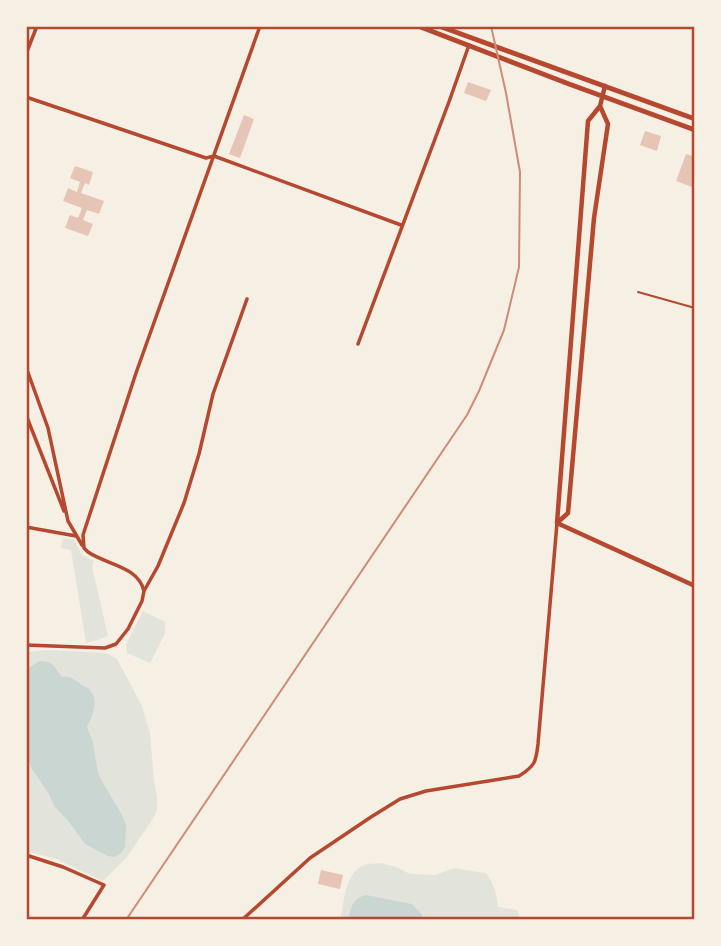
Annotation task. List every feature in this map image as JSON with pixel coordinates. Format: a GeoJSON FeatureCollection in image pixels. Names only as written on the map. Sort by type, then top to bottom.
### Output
{"type":"FeatureCollection","features":[{"type":"Feature","properties":{"kind":"highway"},"geometry":{"type":"LineString","coordinates":[[418,26],[695,130]]}},
{"type":"Feature","properties":{"kind":"highway"},"geometry":{"type":"LineString","coordinates":[[439,26],[695,119]]}},
{"type":"Feature","properties":{"kind":"street"},"geometry":{"type":"LineString","coordinates":[[26,54],[37,26]]}},
{"type":"Feature","properties":{"kind":"street"},"geometry":{"type":"LineString","coordinates":[[84,548],[83,535],[136,373],[260,26]]}},
{"type":"Feature","properties":{"kind":"street"},"geometry":{"type":"LineString","coordinates":[[358,344],[469,45]]}},
{"type":"Feature","properties":{"kind":"street"},"geometry":{"type":"LineString","coordinates":[[242,920],[310,858],[400,799],[426,790],[519,776],[532,768],[536,759],[588,121],[600,106],[606,86]]}},
{"type":"Feature","properties":{"kind":"street"},"geometry":{"type":"LineString","coordinates":[[26,97],[206,158],[214,156],[401,225]]}},
{"type":"Feature","properties":{"kind":"street"},"geometry":{"type":"LineString","coordinates":[[557,523],[568,513],[594,218],[608,124],[600,106]]}},
{"type":"Feature","properties":{"kind":"street"},"geometry":{"type":"LineString","coordinates":[[26,645],[113,647],[128,629],[184,503],[214,394],[247,299]]}},
{"type":"Feature","properties":{"kind":"street"},"geometry":{"type":"LineString","coordinates":[[26,367],[48,428],[68,521]]}},
{"type":"Feature","properties":{"kind":"street"},"geometry":{"type":"LineString","coordinates":[[26,415],[76,537],[94,556],[136,575],[144,591]]}},
{"type":"Feature","properties":{"kind":"street"},"geometry":{"type":"LineString","coordinates":[[557,523],[695,586]]}},
{"type":"Feature","properties":{"kind":"street"},"geometry":{"type":"LineString","coordinates":[[26,527],[76,537]]}},
{"type":"Feature","properties":{"kind":"street"},"geometry":{"type":"LineString","coordinates":[[26,855],[104,885],[82,920]]}},
{"type":"Feature","properties":{"kind":"lane"},"geometry":{"type":"LineString","coordinates":[[638,292],[695,309]]}},
{"type":"Feature","properties":{"kind":"shaded area"},"geometry":{"type":"Polygon","coordinates":[[[63,538],[74,540],[82,555],[94,561],[92,567],[108,636],[98,640],[86,643],[71,550],[61,548],[63,538]]]}},
{"type":"Feature","properties":{"kind":"shaded area"},"geometry":{"type":"Polygon","coordinates":[[[143,611],[165,622],[165,633],[150,663],[127,653],[126,644],[143,611]]]}},
{"type":"Feature","properties":{"kind":"shaded area"},"geometry":{"type":"Polygon","coordinates":[[[49,650],[106,653],[117,659],[142,706],[150,733],[157,810],[127,857],[103,881],[56,859],[26,851],[26,652],[49,650]]]}},
{"type":"Feature","properties":{"kind":"shaded area"},"geometry":{"type":"Polygon","coordinates":[[[40,661],[52,664],[62,677],[71,678],[88,688],[94,697],[93,712],[87,727],[93,742],[97,768],[126,825],[125,847],[114,857],[85,844],[54,806],[32,769],[26,753],[26,669],[40,661]]]}},
{"type":"Feature","properties":{"kind":"shaded area"},"geometry":{"type":"Polygon","coordinates":[[[381,863],[410,874],[435,875],[454,868],[486,873],[495,889],[498,907],[517,910],[521,920],[422,920],[422,914],[412,904],[367,895],[351,909],[348,920],[340,920],[346,889],[353,874],[364,865],[381,863]]]}},
{"type":"Feature","properties":{"kind":"shaded area"},"geometry":{"type":"Polygon","coordinates":[[[367,895],[412,904],[422,914],[422,920],[348,920],[356,900],[367,895]]]}},
{"type":"Feature","properties":{"kind":"building"},"geometry":{"type":"Polygon","coordinates":[[[468,82],[491,90],[486,101],[464,93],[468,82]]]}},
{"type":"Feature","properties":{"kind":"building"},"geometry":{"type":"Polygon","coordinates":[[[244,115],[254,119],[240,158],[229,154],[244,115]]]}},
{"type":"Feature","properties":{"kind":"building"},"geometry":{"type":"Polygon","coordinates":[[[645,131],[661,136],[657,151],[640,145],[645,131]]]}},
{"type":"Feature","properties":{"kind":"building"},"geometry":{"type":"Polygon","coordinates":[[[686,154],[695,157],[695,180],[692,187],[676,181],[686,154]]]}},
{"type":"Feature","properties":{"kind":"building"},"geometry":{"type":"Polygon","coordinates":[[[75,166],[93,172],[89,185],[85,183],[81,193],[104,201],[99,214],[87,210],[83,220],[93,224],[88,236],[65,228],[70,215],[78,218],[82,208],[63,201],[68,188],[77,192],[80,182],[70,178],[75,166]]]}},
{"type":"Feature","properties":{"kind":"building"},"geometry":{"type":"Polygon","coordinates":[[[321,870],[343,875],[340,889],[318,884],[321,870]]]}},
{"type":"Feature","properties":{"kind":"railway"},"geometry":{"type":"LineString","coordinates":[[126,920],[467,415],[504,330],[519,267],[520,172],[491,26]]}}]}
